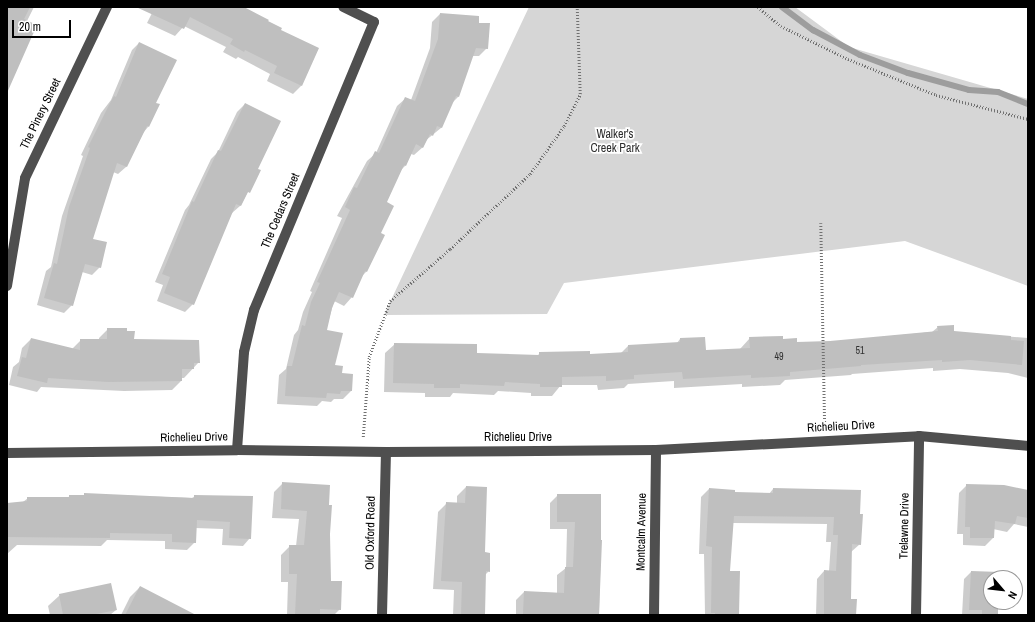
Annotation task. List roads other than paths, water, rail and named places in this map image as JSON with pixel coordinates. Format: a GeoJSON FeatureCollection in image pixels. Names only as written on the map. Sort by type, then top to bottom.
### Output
{"type":"FeatureCollection","features":[{"type":"Feature","properties":{"kind":"street","name":"The Pinery Street"},"geometry":{"type":"LineString","coordinates":[[7,286],[24,178],[107,7]]}},
{"type":"Feature","properties":{"kind":"street","name":"The Cedars Street"},"geometry":{"type":"LineString","coordinates":[[237,450],[244,352],[254,310],[374,22],[343,7]]}},
{"type":"Feature","properties":{"kind":"street","name":"Richelieu Drive"},"geometry":{"type":"LineString","coordinates":[[7,453],[237,450],[362,452],[656,450],[919,436],[1028,446]]}},
{"type":"Feature","properties":{"kind":"street","name":"Trelawne Drive"},"geometry":{"type":"LineString","coordinates":[[916,615],[919,436]]}},
{"type":"Feature","properties":{"kind":"street","name":"Montcalm Avenue"},"geometry":{"type":"LineString","coordinates":[[654,615],[656,450]]}},
{"type":"Feature","properties":{"kind":"street","name":"Old Oxford Road"},"geometry":{"type":"LineString","coordinates":[[382,615],[386,452]]}},
{"type":"Feature","properties":{"kind":"waterway"},"geometry":{"type":"LineString","coordinates":[[782,7],[813,30],[860,55],[908,73],[969,90],[998,92],[1028,104]]}},
{"type":"Feature","properties":{"kind":"park label","name":"Walker's Creek Park"},"geometry":{"type":"Point","coordinates":[615,142]}}]}
